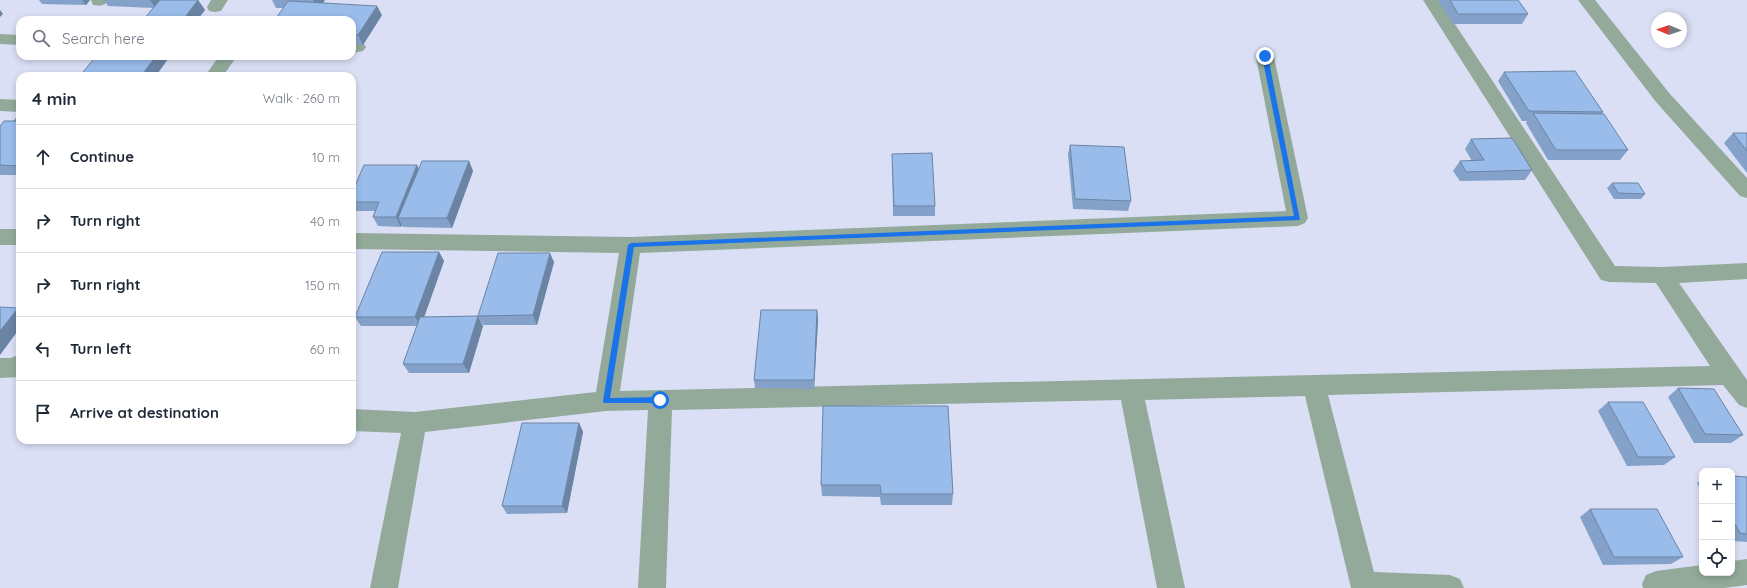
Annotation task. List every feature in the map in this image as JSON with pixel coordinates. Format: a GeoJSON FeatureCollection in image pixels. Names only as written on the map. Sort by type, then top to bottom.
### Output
{"type":"FeatureCollection","features":[{"type":"Feature","properties":{"kind":"street"},"geometry":{"type":"LineString","coordinates":[[1432,0],[1609,274],[1662,275],[1747,271]]}},
{"type":"Feature","properties":{"kind":"street"},"geometry":{"type":"LineString","coordinates":[[1586,0],[1663,98],[1747,191]]}},
{"type":"Feature","properties":{"kind":"street"},"geometry":{"type":"LineString","coordinates":[[0,39],[16,40]]}},
{"type":"Feature","properties":{"kind":"street"},"geometry":{"type":"LineString","coordinates":[[356,241],[631,245],[1298,218],[1265,56]]}},
{"type":"Feature","properties":{"kind":"street"},"geometry":{"type":"LineString","coordinates":[[217,72],[225,60]]}},
{"type":"Feature","properties":{"kind":"street"},"geometry":{"type":"LineString","coordinates":[[0,104],[16,106]]}},
{"type":"Feature","properties":{"kind":"street"},"geometry":{"type":"LineString","coordinates":[[0,237],[16,237]]}},
{"type":"Feature","properties":{"kind":"street"},"geometry":{"type":"LineString","coordinates":[[606,401],[631,245]]}},
{"type":"Feature","properties":{"kind":"street"},"geometry":{"type":"LineString","coordinates":[[1662,275],[1729,375],[1747,398]]}},
{"type":"Feature","properties":{"kind":"street"},"geometry":{"type":"LineString","coordinates":[[356,420],[415,423],[606,401],[1314,386],[1729,375]]}},
{"type":"Feature","properties":{"kind":"street"},"geometry":{"type":"LineString","coordinates":[[1314,386],[1365,586],[1450,588]]}},
{"type":"Feature","properties":{"kind":"street"},"geometry":{"type":"LineString","coordinates":[[1131,390],[1171,588]]}},
{"type":"Feature","properties":{"kind":"street"},"geometry":{"type":"LineString","coordinates":[[652,588],[660,400]]}},
{"type":"Feature","properties":{"kind":"street"},"geometry":{"type":"LineString","coordinates":[[384,588],[415,423]]}},
{"type":"Feature","properties":{"kind":"street"},"geometry":{"type":"LineString","coordinates":[[1657,588],[1656,584],[1747,572]]}},
{"type":"Feature","properties":{"kind":"building"},"geometry":{"type":"Polygon","coordinates":[[[160,0],[198,0],[186,16],[146,16],[160,0]]]}},
{"type":"Feature","properties":{"kind":"building"},"geometry":{"type":"Polygon","coordinates":[[[1450,0],[1518,0],[1528,14],[1458,14],[1450,0]]]}},
{"type":"Feature","properties":{"kind":"building"},"geometry":{"type":"Polygon","coordinates":[[[288,1],[377,6],[358,35],[356,35],[356,16],[278,16],[288,1]]]}},
{"type":"Feature","properties":{"kind":"building"},"geometry":{"type":"Polygon","coordinates":[[[93,60],[153,60],[144,72],[83,72],[93,60]]]}},
{"type":"Feature","properties":{"kind":"building"},"geometry":{"type":"Polygon","coordinates":[[[1575,71],[1603,112],[1529,111],[1504,72],[1575,71]]]}},
{"type":"Feature","properties":{"kind":"building"},"geometry":{"type":"Polygon","coordinates":[[[1533,113],[1604,114],[1628,150],[1556,150],[1533,113]]]}},
{"type":"Feature","properties":{"kind":"building"},"geometry":{"type":"Polygon","coordinates":[[[4,121],[16,121],[16,166],[0,165],[0,126],[4,121]]]}},
{"type":"Feature","properties":{"kind":"building"},"geometry":{"type":"Polygon","coordinates":[[[1733,133],[1747,133],[1747,151],[1733,133]]]}},
{"type":"Feature","properties":{"kind":"building"},"geometry":{"type":"Polygon","coordinates":[[[1512,138],[1532,170],[1466,172],[1460,161],[1484,160],[1471,139],[1512,138]]]}},
{"type":"Feature","properties":{"kind":"building"},"geometry":{"type":"Polygon","coordinates":[[[1070,145],[1124,147],[1131,201],[1075,199],[1070,145]]]}},
{"type":"Feature","properties":{"kind":"building"},"geometry":{"type":"Polygon","coordinates":[[[932,153],[935,206],[894,206],[892,154],[932,153]]]}},
{"type":"Feature","properties":{"kind":"building"},"geometry":{"type":"Polygon","coordinates":[[[422,161],[469,161],[447,218],[398,218],[422,161]]]}},
{"type":"Feature","properties":{"kind":"building"},"geometry":{"type":"Polygon","coordinates":[[[364,165],[417,165],[396,217],[373,217],[379,202],[356,202],[356,184],[364,165]]]}},
{"type":"Feature","properties":{"kind":"building"},"geometry":{"type":"Polygon","coordinates":[[[1612,183],[1638,183],[1645,194],[1618,193],[1612,183]]]}},
{"type":"Feature","properties":{"kind":"building"},"geometry":{"type":"Polygon","coordinates":[[[382,252],[439,252],[415,317],[356,317],[382,252]]]}},
{"type":"Feature","properties":{"kind":"building"},"geometry":{"type":"Polygon","coordinates":[[[498,253],[550,253],[533,315],[478,316],[498,253]]]}},
{"type":"Feature","properties":{"kind":"building"},"geometry":{"type":"Polygon","coordinates":[[[0,307],[16,308],[16,311],[0,331],[0,307]]]}},
{"type":"Feature","properties":{"kind":"building"},"geometry":{"type":"Polygon","coordinates":[[[761,310],[817,310],[814,380],[754,380],[761,310]]]}},
{"type":"Feature","properties":{"kind":"building"},"geometry":{"type":"Polygon","coordinates":[[[478,316],[463,364],[403,364],[420,317],[478,316]]]}},
{"type":"Feature","properties":{"kind":"building"},"geometry":{"type":"Polygon","coordinates":[[[1678,388],[1714,389],[1743,435],[1705,434],[1678,388]]]}},
{"type":"Feature","properties":{"kind":"building"},"geometry":{"type":"Polygon","coordinates":[[[1608,402],[1643,402],[1675,457],[1638,457],[1608,402]]]}},
{"type":"Feature","properties":{"kind":"building"},"geometry":{"type":"Polygon","coordinates":[[[823,406],[948,406],[953,494],[881,494],[880,485],[821,485],[823,406]]]}},
{"type":"Feature","properties":{"kind":"building"},"geometry":{"type":"Polygon","coordinates":[[[522,423],[579,423],[562,506],[502,506],[522,423]]]}},
{"type":"Feature","properties":{"kind":"building"},"geometry":{"type":"Polygon","coordinates":[[[1735,476],[1747,477],[1747,534],[1740,533],[1735,524],[1735,476]]]}},
{"type":"Feature","properties":{"kind":"building"},"geometry":{"type":"Polygon","coordinates":[[[1590,509],[1657,509],[1683,557],[1614,557],[1590,509]]]}},
{"type":"Feature","properties":{"kind":"route"},"geometry":{"type":"LineString","coordinates":[[660,400],[606,401],[631,245],[1298,218],[1265,56]]}}]}
